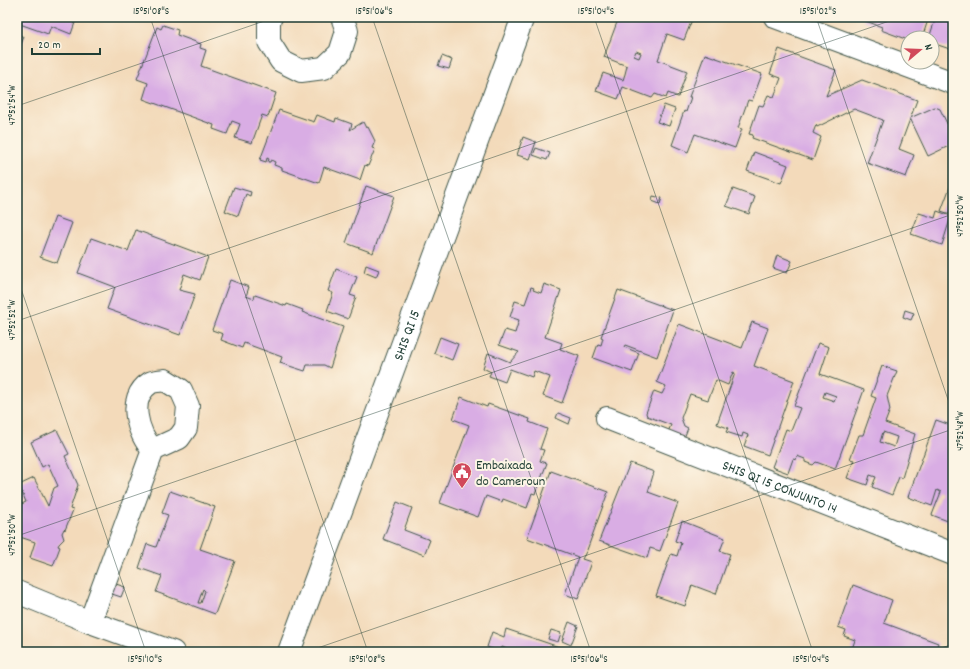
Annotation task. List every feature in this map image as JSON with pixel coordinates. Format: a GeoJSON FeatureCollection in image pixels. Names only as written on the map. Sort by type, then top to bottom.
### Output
{"type":"FeatureCollection","features":[{"type":"Feature","properties":{"kind":"street"},"geometry":{"type":"LineString","coordinates":[[270,17],[269,42],[281,61],[301,71],[324,68],[340,53],[347,31],[342,17]]}},
{"type":"Feature","properties":{"kind":"street","name":"SHIS QI 15"},"geometry":{"type":"LineString","coordinates":[[289,652],[523,17]]}},
{"type":"Feature","properties":{"kind":"street"},"geometry":{"type":"LineString","coordinates":[[775,17],[953,83]]}},
{"type":"Feature","properties":{"kind":"street","name":"SHIS QI 15 CONJUNTO 14"},"geometry":{"type":"LineString","coordinates":[[607,418],[953,554]]}},
{"type":"Feature","properties":{"kind":"street"},"geometry":{"type":"LineString","coordinates":[[90,622],[153,450]]}},
{"type":"Feature","properties":{"kind":"street"},"geometry":{"type":"LineString","coordinates":[[17,592],[90,622],[173,652]]}},
{"type":"Feature","properties":{"kind":"building"},"geometry":{"type":"Polygon","coordinates":[[[17,17],[77,17],[71,34],[51,26],[48,34],[17,23],[17,17]]]}},
{"type":"Feature","properties":{"kind":"building"},"geometry":{"type":"Polygon","coordinates":[[[619,17],[693,17],[684,40],[667,34],[658,60],[687,71],[678,97],[668,93],[666,98],[655,94],[652,98],[623,87],[618,99],[596,91],[603,73],[623,80],[627,66],[604,57],[619,17]],[[636,51],[634,56],[639,58],[641,53],[636,51]]]}},
{"type":"Feature","properties":{"kind":"building"},"geometry":{"type":"Polygon","coordinates":[[[864,17],[929,17],[925,30],[900,30],[900,37],[881,30],[882,27],[863,20],[864,17]]]}},
{"type":"Feature","properties":{"kind":"building"},"geometry":{"type":"Polygon","coordinates":[[[936,17],[950,22],[953,17],[953,50],[940,46],[940,30],[932,30],[936,17]]]}},
{"type":"Feature","properties":{"kind":"building"},"geometry":{"type":"Polygon","coordinates":[[[163,25],[178,30],[177,35],[201,44],[200,48],[206,50],[201,66],[276,93],[268,117],[262,115],[252,143],[235,138],[240,124],[232,121],[227,134],[213,129],[214,125],[143,99],[148,83],[137,79],[157,27],[161,29],[163,25]]]}},
{"type":"Feature","properties":{"kind":"building"},"geometry":{"type":"Polygon","coordinates":[[[17,34],[24,37],[17,54],[17,34]]]}},
{"type":"Feature","properties":{"kind":"building"},"geometry":{"type":"Polygon","coordinates":[[[779,49],[836,70],[826,96],[862,80],[917,100],[899,149],[914,155],[906,177],[867,163],[883,120],[854,109],[817,127],[816,125],[813,133],[821,137],[813,160],[752,138],[753,135],[749,134],[759,105],[763,106],[768,95],[774,97],[781,78],[770,74],[779,49]]]}},
{"type":"Feature","properties":{"kind":"building"},"geometry":{"type":"Polygon","coordinates":[[[705,54],[762,74],[752,101],[748,100],[738,128],[742,129],[735,148],[695,134],[688,152],[672,145],[684,111],[686,112],[691,97],[689,97],[705,54]]]}},
{"type":"Feature","properties":{"kind":"building"},"geometry":{"type":"Polygon","coordinates":[[[442,56],[452,60],[449,69],[438,66],[442,56]]]}},
{"type":"Feature","properties":{"kind":"building"},"geometry":{"type":"Polygon","coordinates":[[[17,95],[21,96],[17,105],[17,95]]]}},
{"type":"Feature","properties":{"kind":"building"},"geometry":{"type":"Polygon","coordinates":[[[664,105],[675,109],[669,126],[657,122],[664,105]]]}},
{"type":"Feature","properties":{"kind":"building"},"geometry":{"type":"Polygon","coordinates":[[[935,107],[940,109],[953,136],[953,144],[928,156],[910,118],[935,107]]]}},
{"type":"Feature","properties":{"kind":"building"},"geometry":{"type":"Polygon","coordinates":[[[279,110],[314,122],[317,115],[335,122],[336,118],[352,124],[350,130],[363,122],[366,128],[368,127],[375,141],[372,148],[375,149],[368,166],[365,165],[360,180],[324,167],[319,183],[282,170],[282,168],[274,165],[275,162],[271,160],[268,162],[269,159],[267,158],[266,162],[260,160],[279,110]]]}},
{"type":"Feature","properties":{"kind":"building"},"geometry":{"type":"Polygon","coordinates":[[[523,137],[536,142],[530,159],[517,155],[523,137]]]}},
{"type":"Feature","properties":{"kind":"building"},"geometry":{"type":"Polygon","coordinates":[[[536,148],[550,153],[547,160],[533,155],[536,148]]]}},
{"type":"Feature","properties":{"kind":"building"},"geometry":{"type":"Polygon","coordinates":[[[754,152],[788,165],[781,183],[747,171],[754,152]]]}},
{"type":"Feature","properties":{"kind":"building"},"geometry":{"type":"Polygon","coordinates":[[[953,179],[953,215],[941,211],[953,179]]]}},
{"type":"Feature","properties":{"kind":"building"},"geometry":{"type":"Polygon","coordinates":[[[366,186],[394,196],[373,253],[346,243],[366,186]]]}},
{"type":"Feature","properties":{"kind":"building"},"geometry":{"type":"Polygon","coordinates":[[[234,187],[251,192],[250,196],[246,194],[238,216],[225,211],[234,187]]]}},
{"type":"Feature","properties":{"kind":"building"},"geometry":{"type":"Polygon","coordinates":[[[733,189],[755,197],[749,214],[726,206],[733,189]]]}},
{"type":"Feature","properties":{"kind":"building"},"geometry":{"type":"Polygon","coordinates":[[[653,196],[662,198],[660,204],[652,201],[653,196]]]}},
{"type":"Feature","properties":{"kind":"building"},"geometry":{"type":"Polygon","coordinates":[[[937,211],[951,216],[942,245],[911,234],[919,213],[935,218],[937,211]]]}},
{"type":"Feature","properties":{"kind":"building"},"geometry":{"type":"Polygon","coordinates":[[[55,217],[72,223],[57,263],[40,257],[55,217]]]}},
{"type":"Feature","properties":{"kind":"building"},"geometry":{"type":"Polygon","coordinates":[[[136,230],[208,257],[200,280],[184,274],[179,290],[195,294],[180,335],[107,309],[115,287],[78,273],[91,238],[128,251],[136,230]]]}},
{"type":"Feature","properties":{"kind":"building"},"geometry":{"type":"Polygon","coordinates":[[[777,255],[792,261],[787,273],[773,268],[777,255]]]}},
{"type":"Feature","properties":{"kind":"building"},"geometry":{"type":"Polygon","coordinates":[[[366,265],[379,270],[376,277],[364,272],[366,265]]]}},
{"type":"Feature","properties":{"kind":"building"},"geometry":{"type":"Polygon","coordinates":[[[336,269],[357,277],[350,295],[356,297],[348,319],[327,311],[333,293],[328,291],[336,269]]]}},
{"type":"Feature","properties":{"kind":"building"},"geometry":{"type":"Polygon","coordinates":[[[230,280],[249,287],[246,296],[254,299],[255,295],[286,306],[287,304],[303,310],[302,312],[343,327],[330,368],[324,365],[307,365],[305,371],[280,363],[282,357],[244,343],[242,348],[221,340],[223,334],[212,330],[230,280]]]}},
{"type":"Feature","properties":{"kind":"building"},"geometry":{"type":"Polygon","coordinates":[[[544,284],[561,290],[545,337],[562,343],[560,349],[579,356],[562,403],[543,396],[550,377],[534,371],[532,377],[510,369],[505,382],[489,376],[491,372],[483,368],[488,353],[510,362],[519,352],[499,345],[505,330],[515,333],[519,320],[510,317],[515,301],[525,304],[531,287],[534,288],[533,290],[541,293],[544,284]]]}},
{"type":"Feature","properties":{"kind":"building"},"geometry":{"type":"Polygon","coordinates":[[[618,290],[673,310],[657,357],[625,345],[624,347],[639,353],[632,372],[593,358],[598,344],[601,345],[603,338],[601,337],[618,290]]]}},
{"type":"Feature","properties":{"kind":"building"},"geometry":{"type":"Polygon","coordinates":[[[905,310],[914,313],[911,320],[903,317],[905,310]]]}},
{"type":"Feature","properties":{"kind":"building"},"geometry":{"type":"Polygon","coordinates":[[[752,322],[768,328],[754,366],[794,381],[768,455],[744,446],[748,435],[743,433],[742,437],[726,432],[728,428],[717,424],[735,373],[733,372],[728,385],[716,380],[708,400],[690,394],[681,418],[684,426],[688,428],[684,438],[668,432],[671,425],[647,416],[646,413],[654,391],[662,394],[666,386],[657,382],[679,324],[742,348],[752,322]]]}},
{"type":"Feature","properties":{"kind":"building"},"geometry":{"type":"Polygon","coordinates":[[[440,337],[458,344],[452,360],[434,353],[440,337]]]}},
{"type":"Feature","properties":{"kind":"building"},"geometry":{"type":"Polygon","coordinates":[[[818,343],[829,347],[820,374],[864,390],[835,469],[816,462],[813,465],[805,462],[805,459],[797,456],[796,460],[793,459],[788,473],[772,467],[786,429],[791,431],[800,408],[794,406],[818,343]],[[825,392],[823,397],[834,401],[836,396],[825,392]]]}},
{"type":"Feature","properties":{"kind":"building"},"geometry":{"type":"Polygon","coordinates":[[[882,366],[897,371],[887,396],[890,410],[885,423],[915,434],[902,478],[899,477],[892,495],[872,487],[876,477],[870,475],[867,485],[847,478],[854,460],[850,459],[859,435],[863,435],[876,398],[871,396],[882,366]],[[883,432],[880,442],[894,447],[897,437],[883,432]]]}},
{"type":"Feature","properties":{"kind":"building"},"geometry":{"type":"Polygon","coordinates":[[[461,397],[487,407],[488,404],[530,419],[529,422],[547,429],[540,449],[544,450],[540,461],[547,463],[535,494],[532,493],[527,508],[503,499],[502,502],[486,496],[478,517],[440,503],[469,425],[453,419],[461,397]]]}},
{"type":"Feature","properties":{"kind":"building"},"geometry":{"type":"Polygon","coordinates":[[[558,413],[571,418],[569,424],[556,418],[558,413]]]}},
{"type":"Feature","properties":{"kind":"building"},"geometry":{"type":"Polygon","coordinates":[[[936,420],[953,426],[953,523],[932,515],[941,492],[937,490],[932,506],[908,497],[936,420]]]}},
{"type":"Feature","properties":{"kind":"building"},"geometry":{"type":"Polygon","coordinates":[[[57,430],[69,454],[65,456],[78,485],[70,509],[73,510],[65,530],[64,529],[62,533],[64,539],[58,546],[60,547],[53,566],[30,558],[35,542],[17,536],[17,506],[26,502],[19,485],[34,478],[48,506],[54,488],[58,486],[48,464],[42,467],[31,442],[57,430]]]}},
{"type":"Feature","properties":{"kind":"building"},"geometry":{"type":"Polygon","coordinates":[[[630,463],[654,472],[648,492],[678,503],[660,551],[650,548],[647,558],[599,541],[630,463]]]}},
{"type":"Feature","properties":{"kind":"building"},"geometry":{"type":"Polygon","coordinates":[[[551,471],[608,492],[587,550],[582,559],[591,562],[578,599],[565,594],[578,557],[527,538],[551,471]]]}},
{"type":"Feature","properties":{"kind":"building"},"geometry":{"type":"Polygon","coordinates":[[[170,491],[215,507],[200,549],[235,561],[215,614],[156,592],[162,576],[139,568],[147,544],[156,547],[168,515],[162,513],[170,491]],[[203,589],[198,603],[201,603],[205,591],[203,589]]]}},
{"type":"Feature","properties":{"kind":"building"},"geometry":{"type":"Polygon","coordinates":[[[397,502],[412,508],[404,530],[430,540],[424,555],[383,539],[397,502]]]}},
{"type":"Feature","properties":{"kind":"building"},"geometry":{"type":"Polygon","coordinates":[[[682,521],[725,538],[720,551],[730,554],[716,594],[692,585],[685,606],[656,596],[671,554],[677,556],[681,543],[675,541],[682,521]]]}},
{"type":"Feature","properties":{"kind":"building"},"geometry":{"type":"Polygon","coordinates":[[[110,582],[125,587],[121,597],[106,592],[110,582]]]}},
{"type":"Feature","properties":{"kind":"building"},"geometry":{"type":"Polygon","coordinates":[[[853,585],[892,600],[884,623],[938,643],[935,652],[851,652],[855,640],[844,636],[846,630],[838,627],[853,585]]]}},
{"type":"Feature","properties":{"kind":"building"},"geometry":{"type":"Polygon","coordinates":[[[569,622],[578,626],[571,645],[562,641],[569,622]]]}},
{"type":"Feature","properties":{"kind":"building"},"geometry":{"type":"Polygon","coordinates":[[[506,629],[559,647],[557,652],[514,652],[502,647],[500,652],[487,647],[492,632],[504,637],[506,629]]]}},
{"type":"Feature","properties":{"kind":"building"},"geometry":{"type":"Polygon","coordinates":[[[551,630],[561,633],[558,642],[548,639],[551,630]]]}},
{"type":"Feature","properties":{"kind":"place","name":"Embaixada do Cameroun"},"geometry":{"type":"Point","coordinates":[462,489]}}]}
